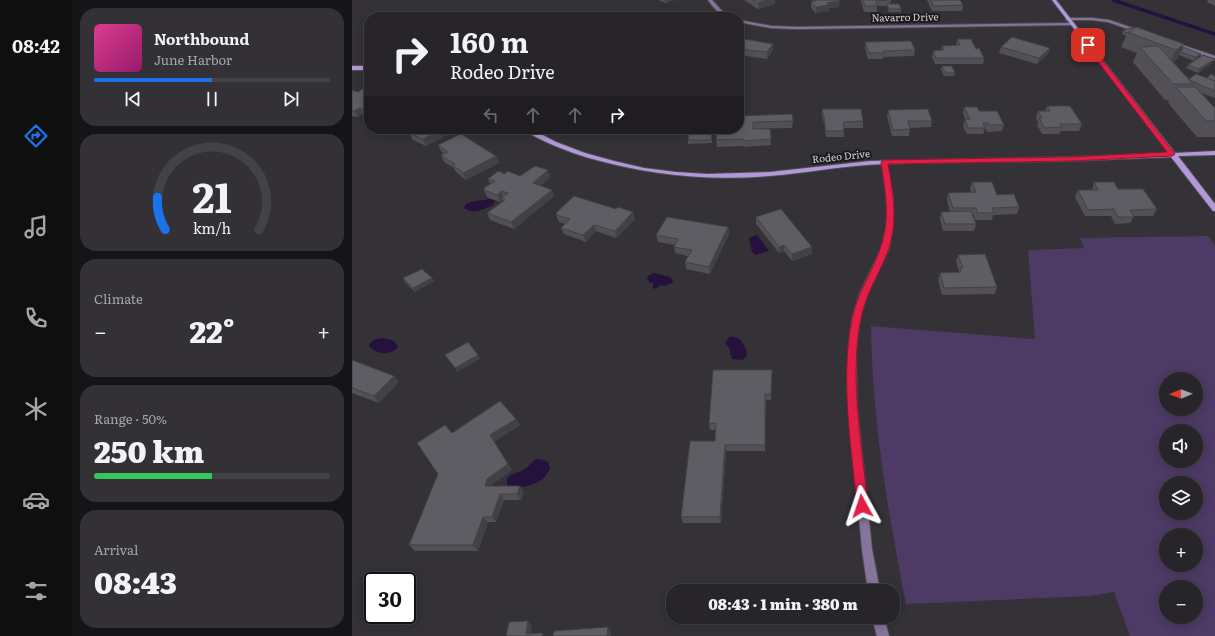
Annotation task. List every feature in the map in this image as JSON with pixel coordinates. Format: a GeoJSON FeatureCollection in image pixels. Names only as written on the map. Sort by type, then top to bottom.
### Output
{"type":"FeatureCollection","features":[{"type":"Feature","properties":{"kind":"street"},"geometry":{"type":"LineString","coordinates":[[710,0],[720,12]]}},
{"type":"Feature","properties":{"kind":"street"},"geometry":{"type":"LineString","coordinates":[[1054,0],[1215,209]]}},
{"type":"Feature","properties":{"kind":"street","name":"Navarro Drive"},"geometry":{"type":"LineString","coordinates":[[744,22],[771,27],[797,28],[1070,22],[1092,19],[1109,21],[1144,33]]}},
{"type":"Feature","properties":{"kind":"street"},"geometry":{"type":"LineString","coordinates":[[1166,41],[1215,58]]}},
{"type":"Feature","properties":{"kind":"street"},"geometry":{"type":"LineString","coordinates":[[352,68],[364,68]]}},
{"type":"Feature","properties":{"kind":"street","name":"Rodeo Drive"},"geometry":{"type":"LineString","coordinates":[[535,134],[558,146],[590,157],[626,166],[665,172],[732,175],[768,174],[859,163],[1071,159],[1215,153]]}},
{"type":"Feature","properties":{"kind":"street"},"geometry":{"type":"LineString","coordinates":[[873,584],[867,549],[853,406],[852,352],[856,318],[864,293],[885,249],[890,223],[890,197],[884,162]]}},
{"type":"Feature","properties":{"kind":"street"},"geometry":{"type":"LineString","coordinates":[[880,624],[883,636]]}},
{"type":"Feature","properties":{"kind":"shaded area"},"geometry":{"type":"Polygon","coordinates":[[[490,199],[495,201],[493,205],[483,210],[471,211],[464,208],[466,204],[470,202],[490,199]]]}},
{"type":"Feature","properties":{"kind":"shaded area"},"geometry":{"type":"Polygon","coordinates":[[[757,235],[769,251],[755,255],[752,252],[749,238],[757,235]]]}},
{"type":"Feature","properties":{"kind":"shaded area"},"geometry":{"type":"Polygon","coordinates":[[[1208,236],[1215,245],[1215,636],[1130,636],[1114,592],[1090,596],[906,604],[882,466],[874,396],[871,326],[1035,339],[1028,250],[1084,248],[1080,238],[1208,236]]]}},
{"type":"Feature","properties":{"kind":"shaded area"},"geometry":{"type":"Polygon","coordinates":[[[654,273],[670,277],[673,280],[672,283],[665,286],[660,285],[656,289],[653,288],[653,283],[649,282],[647,279],[648,276],[654,273]]]}},
{"type":"Feature","properties":{"kind":"shaded area"},"geometry":{"type":"Polygon","coordinates":[[[729,337],[739,339],[744,344],[747,355],[743,360],[732,359],[729,348],[725,343],[729,337]]]}},
{"type":"Feature","properties":{"kind":"shaded area"},"geometry":{"type":"Polygon","coordinates":[[[382,338],[394,341],[398,347],[392,352],[388,353],[375,351],[371,348],[369,345],[371,342],[382,338]]]}},
{"type":"Feature","properties":{"kind":"shaded area"},"geometry":{"type":"Polygon","coordinates":[[[536,459],[548,462],[550,468],[543,478],[538,482],[526,486],[508,486],[507,479],[511,475],[525,469],[536,459]]]}},
{"type":"Feature","properties":{"kind":"building"},"geometry":{"type":"Polygon","coordinates":[[[753,0],[768,0],[758,3],[753,0]]]}},
{"type":"Feature","properties":{"kind":"building"},"geometry":{"type":"Polygon","coordinates":[[[816,0],[840,1],[827,3],[829,5],[816,7],[811,2],[816,0]]]}},
{"type":"Feature","properties":{"kind":"building"},"geometry":{"type":"Polygon","coordinates":[[[863,0],[889,0],[876,1],[877,6],[865,6],[863,0]]]}},
{"type":"Feature","properties":{"kind":"building"},"geometry":{"type":"Polygon","coordinates":[[[931,0],[960,0],[963,5],[933,6],[931,0]]]}},
{"type":"Feature","properties":{"kind":"building"},"geometry":{"type":"Polygon","coordinates":[[[887,4],[899,4],[901,9],[889,9],[887,4]]]}},
{"type":"Feature","properties":{"kind":"building"},"geometry":{"type":"Polygon","coordinates":[[[1136,27],[1184,44],[1176,50],[1127,32],[1136,27]]]}},
{"type":"Feature","properties":{"kind":"building"},"geometry":{"type":"Polygon","coordinates":[[[1129,28],[1133,29],[1127,33],[1123,31],[1129,28]]]}},
{"type":"Feature","properties":{"kind":"building"},"geometry":{"type":"Polygon","coordinates":[[[1012,37],[1050,48],[1039,58],[1001,47],[1012,37]]]}},
{"type":"Feature","properties":{"kind":"building"},"geometry":{"type":"Polygon","coordinates":[[[744,39],[773,44],[767,52],[744,50],[744,39]]]}},
{"type":"Feature","properties":{"kind":"building"},"geometry":{"type":"Polygon","coordinates":[[[957,39],[971,39],[976,49],[979,48],[984,58],[936,58],[933,51],[944,50],[942,46],[960,45],[957,39]]]}},
{"type":"Feature","properties":{"kind":"building"},"geometry":{"type":"Polygon","coordinates":[[[911,41],[915,50],[883,51],[884,53],[869,53],[865,42],[911,41]]]}},
{"type":"Feature","properties":{"kind":"building"},"geometry":{"type":"Polygon","coordinates":[[[1158,46],[1193,84],[1173,84],[1140,47],[1158,46]]]}},
{"type":"Feature","properties":{"kind":"building"},"geometry":{"type":"Polygon","coordinates":[[[1183,47],[1201,54],[1195,57],[1181,52],[1183,47]]]}},
{"type":"Feature","properties":{"kind":"building"},"geometry":{"type":"Polygon","coordinates":[[[1203,55],[1215,59],[1199,69],[1188,65],[1203,55]]]}},
{"type":"Feature","properties":{"kind":"building"},"geometry":{"type":"Polygon","coordinates":[[[942,66],[952,66],[955,73],[945,73],[942,66]]]}},
{"type":"Feature","properties":{"kind":"building"},"geometry":{"type":"Polygon","coordinates":[[[1196,74],[1215,81],[1215,91],[1189,79],[1196,74]]]}},
{"type":"Feature","properties":{"kind":"building"},"geometry":{"type":"Polygon","coordinates":[[[1211,74],[1215,76],[1215,81],[1207,78],[1211,74]]]}},
{"type":"Feature","properties":{"kind":"building"},"geometry":{"type":"Polygon","coordinates":[[[1176,87],[1195,87],[1215,108],[1215,121],[1206,121],[1176,87]]]}},
{"type":"Feature","properties":{"kind":"building"},"geometry":{"type":"Polygon","coordinates":[[[364,88],[364,109],[360,108],[354,111],[352,110],[352,90],[358,92],[364,88]]]}},
{"type":"Feature","properties":{"kind":"building"},"geometry":{"type":"Polygon","coordinates":[[[1047,106],[1070,106],[1082,124],[1060,124],[1062,127],[1045,128],[1039,118],[1042,118],[1038,111],[1050,111],[1047,106]]]}},
{"type":"Feature","properties":{"kind":"building"},"geometry":{"type":"Polygon","coordinates":[[[964,107],[977,107],[979,111],[997,111],[1004,125],[989,125],[988,123],[983,123],[985,128],[968,128],[965,119],[970,119],[964,107]]]}},
{"type":"Feature","properties":{"kind":"building"},"geometry":{"type":"Polygon","coordinates":[[[822,109],[861,109],[863,121],[843,122],[844,131],[826,131],[822,109]]]}},
{"type":"Feature","properties":{"kind":"building"},"geometry":{"type":"Polygon","coordinates":[[[928,109],[932,121],[908,121],[910,129],[893,130],[888,110],[928,109]]]}},
{"type":"Feature","properties":{"kind":"building"},"geometry":{"type":"Polygon","coordinates":[[[792,114],[793,121],[753,122],[753,129],[770,129],[771,139],[744,141],[744,139],[716,140],[717,134],[744,134],[744,116],[792,114]]]}},
{"type":"Feature","properties":{"kind":"building"},"geometry":{"type":"Polygon","coordinates":[[[411,134],[433,134],[423,139],[411,134]]]}},
{"type":"Feature","properties":{"kind":"building"},"geometry":{"type":"Polygon","coordinates":[[[461,134],[496,156],[463,173],[453,165],[455,164],[441,155],[448,152],[438,145],[461,134]]]}},
{"type":"Feature","properties":{"kind":"building"},"geometry":{"type":"Polygon","coordinates":[[[689,134],[712,134],[711,140],[688,140],[689,134]]]}},
{"type":"Feature","properties":{"kind":"building"},"geometry":{"type":"Polygon","coordinates":[[[535,166],[548,170],[533,183],[552,190],[511,222],[487,213],[505,200],[502,198],[508,193],[502,191],[497,195],[484,190],[484,188],[495,181],[488,179],[498,171],[505,174],[507,171],[520,176],[535,166]]]}},
{"type":"Feature","properties":{"kind":"building"},"geometry":{"type":"Polygon","coordinates":[[[972,182],[992,182],[997,195],[1014,194],[1019,207],[992,208],[994,213],[977,213],[976,208],[953,208],[948,193],[976,192],[972,182]]]}},
{"type":"Feature","properties":{"kind":"building"},"geometry":{"type":"Polygon","coordinates":[[[1094,182],[1114,182],[1118,189],[1143,189],[1157,209],[1130,210],[1134,217],[1118,217],[1114,209],[1088,210],[1078,190],[1098,190],[1094,182]]]}},
{"type":"Feature","properties":{"kind":"building"},"geometry":{"type":"Polygon","coordinates":[[[574,196],[616,209],[618,207],[633,212],[615,231],[594,225],[583,235],[561,228],[570,219],[556,215],[557,212],[574,196]]]}},
{"type":"Feature","properties":{"kind":"building"},"geometry":{"type":"Polygon","coordinates":[[[781,209],[812,247],[792,254],[784,245],[779,247],[756,217],[781,209]]]}},
{"type":"Feature","properties":{"kind":"building"},"geometry":{"type":"Polygon","coordinates":[[[971,211],[976,224],[945,224],[941,212],[971,211]]]}},
{"type":"Feature","properties":{"kind":"building"},"geometry":{"type":"Polygon","coordinates":[[[667,217],[728,227],[709,267],[685,262],[692,250],[674,247],[678,239],[656,235],[667,217]]]}},
{"type":"Feature","properties":{"kind":"building"},"geometry":{"type":"Polygon","coordinates":[[[985,254],[997,287],[944,288],[940,273],[961,272],[960,268],[963,268],[958,255],[985,254]]]}},
{"type":"Feature","properties":{"kind":"building"},"geometry":{"type":"Polygon","coordinates":[[[422,269],[432,278],[413,288],[403,278],[422,269]]]}},
{"type":"Feature","properties":{"kind":"building"},"geometry":{"type":"Polygon","coordinates":[[[468,342],[478,355],[455,368],[445,355],[468,342]]]}},
{"type":"Feature","properties":{"kind":"building"},"geometry":{"type":"Polygon","coordinates":[[[352,360],[394,376],[374,396],[352,388],[352,360]]]}},
{"type":"Feature","properties":{"kind":"building"},"geometry":{"type":"Polygon","coordinates":[[[713,370],[772,370],[771,394],[765,394],[765,445],[725,445],[720,517],[681,517],[690,441],[715,441],[716,423],[709,424],[713,370]]]}},
{"type":"Feature","properties":{"kind":"building"},"geometry":{"type":"Polygon","coordinates":[[[500,401],[516,419],[490,435],[508,464],[487,479],[485,486],[520,486],[517,494],[500,494],[492,517],[483,517],[473,545],[409,545],[438,474],[417,443],[445,425],[452,433],[500,401]]]}},
{"type":"Feature","properties":{"kind":"building"},"geometry":{"type":"Polygon","coordinates":[[[528,621],[526,634],[543,633],[542,636],[506,636],[509,622],[528,621]]]}},
{"type":"Feature","properties":{"kind":"building"},"geometry":{"type":"Polygon","coordinates":[[[608,627],[607,636],[553,636],[554,631],[608,627]]]}},
{"type":"Feature","properties":{"kind":"waterway"},"geometry":{"type":"LineString","coordinates":[[1113,0],[1215,34]]}},
{"type":"Feature","properties":{"kind":"route"},"geometry":{"type":"LineString","coordinates":[[862,506],[853,406],[852,352],[856,318],[864,293],[885,249],[890,223],[890,197],[884,162],[1071,159],[1172,154],[1088,45]]}}]}
